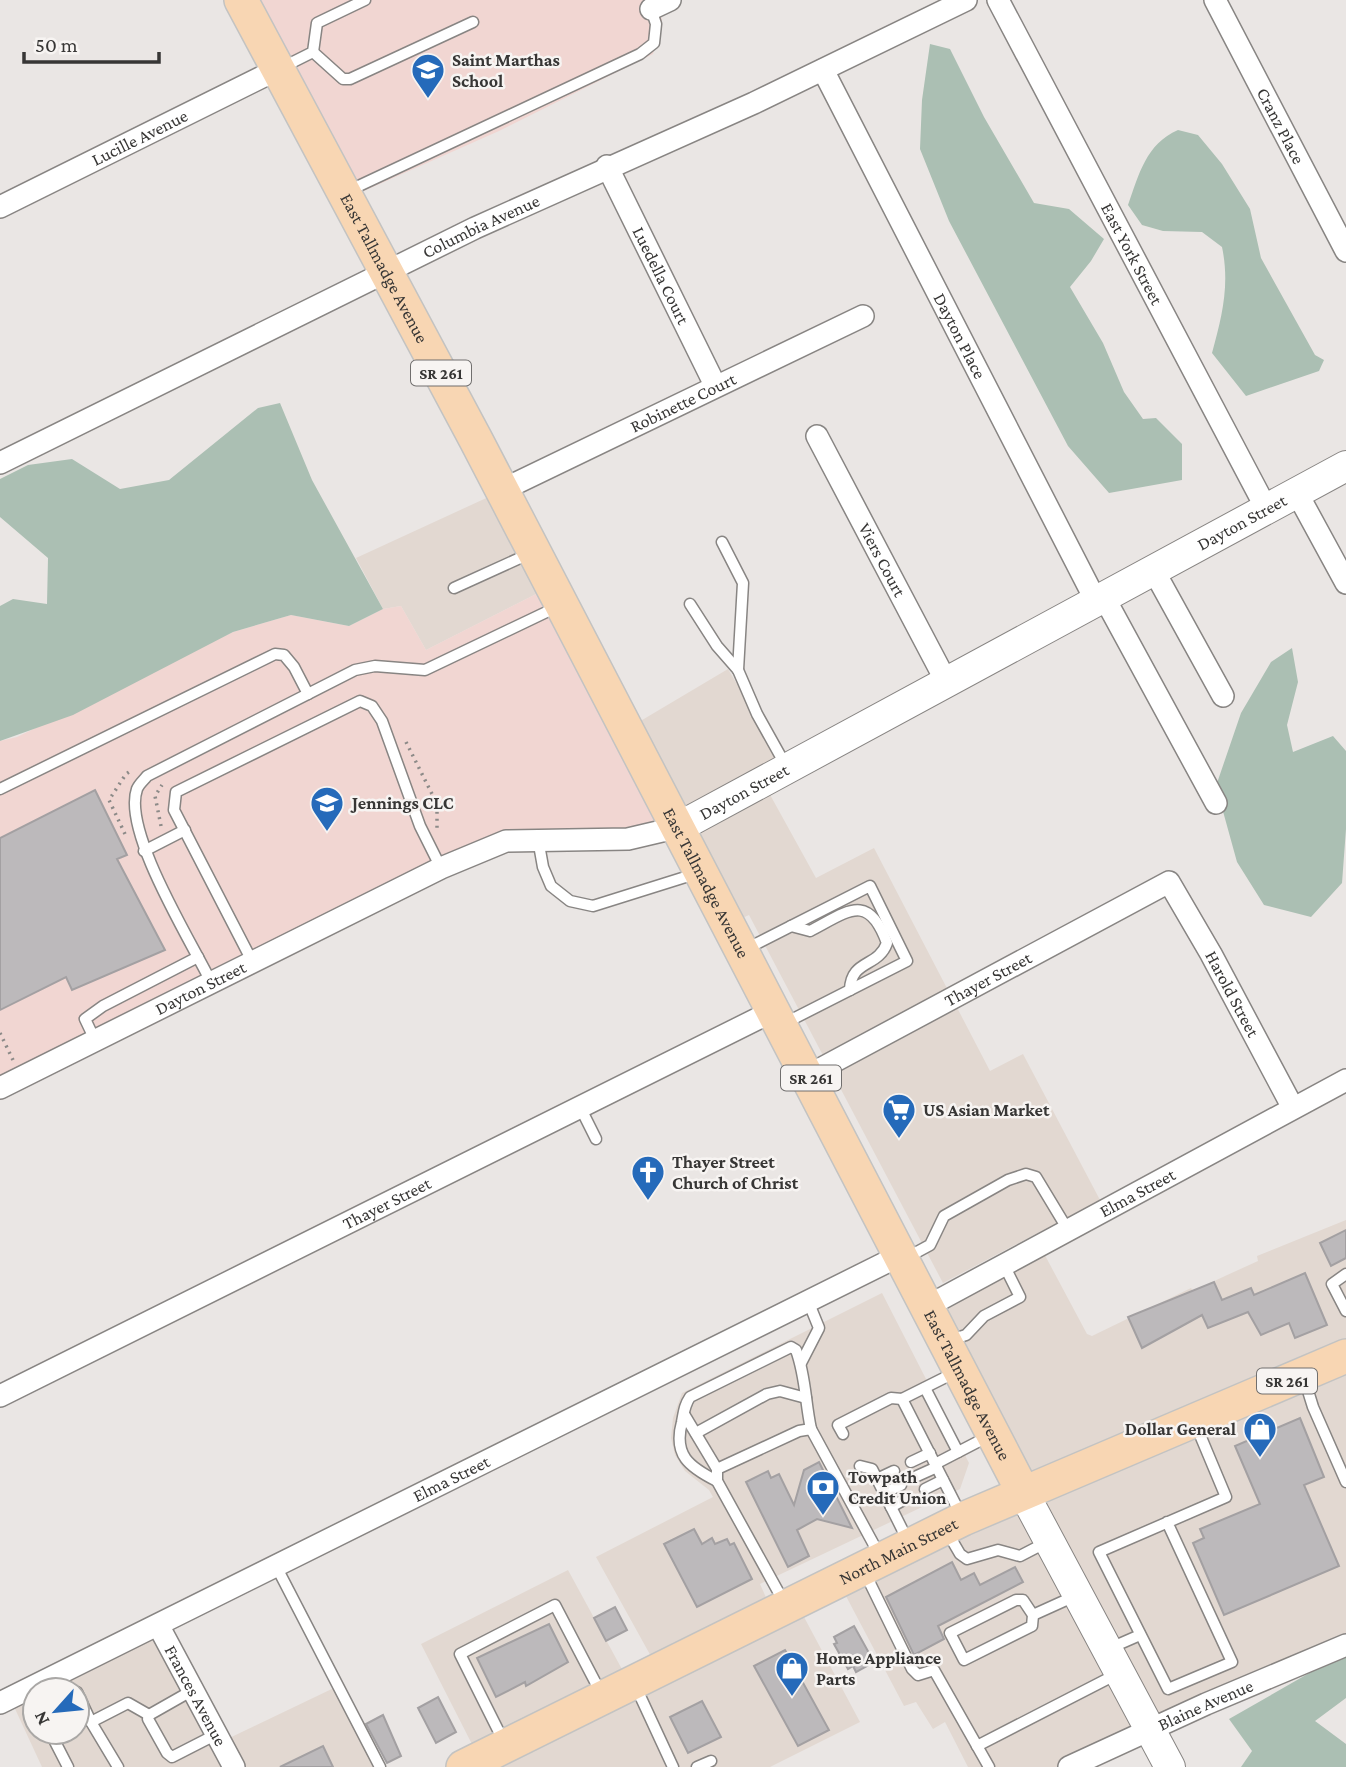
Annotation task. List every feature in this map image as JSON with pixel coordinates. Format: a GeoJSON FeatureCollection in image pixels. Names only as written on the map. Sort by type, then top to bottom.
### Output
{"type":"FeatureCollection","features":[{"type":"Feature","properties":{"kind":"main road","name":"East Tallmadge Avenue"},"geometry":{"type":"LineString","coordinates":[[241,0],[388,272],[779,1017],[1023,1492]]}},
{"type":"Feature","properties":{"kind":"main road","name":"North Main Street"},"geometry":{"type":"LineString","coordinates":[[463,1767],[954,1523],[1346,1356]]}},
{"type":"Feature","properties":{"kind":"street","name":"Columbia Avenue"},"geometry":{"type":"LineString","coordinates":[[0,463],[607,166],[823,70],[966,0]]}},
{"type":"Feature","properties":{"kind":"street","name":"East York Street"},"geometry":{"type":"LineString","coordinates":[[998,0],[1266,508]]}},
{"type":"Feature","properties":{"kind":"street","name":"Cranz Place"},"geometry":{"type":"LineString","coordinates":[[1215,0],[1346,251]]}},
{"type":"Feature","properties":{"kind":"street","name":"Lucille Avenue"},"geometry":{"type":"LineString","coordinates":[[0,206],[278,69]]}},
{"type":"Feature","properties":{"kind":"street","name":"Dayton Place"},"geometry":{"type":"LineString","coordinates":[[823,70],[1101,601],[1216,803]]}},
{"type":"Feature","properties":{"kind":"street","name":"Luedella Court"},"geometry":{"type":"LineString","coordinates":[[607,166],[715,385]]}},
{"type":"Feature","properties":{"kind":"street","name":"Robinette Court"},"geometry":{"type":"LineString","coordinates":[[502,490],[715,385],[863,316]]}},
{"type":"Feature","properties":{"kind":"street","name":"Viers Court"},"geometry":{"type":"LineString","coordinates":[[817,436],[947,683]]}},
{"type":"Feature","properties":{"kind":"street","name":"Dayton Street"},"geometry":{"type":"LineString","coordinates":[[0,1088],[441,868],[506,841],[628,839],[679,827],[1101,601],[1346,466]]}},
{"type":"Feature","properties":{"kind":"street"},"geometry":{"type":"LineString","coordinates":[[1297,493],[1346,583]]}},
{"type":"Feature","properties":{"kind":"street"},"geometry":{"type":"LineString","coordinates":[[1154,571],[1223,696]]}},
{"type":"Feature","properties":{"kind":"street","name":"Thayer Street"},"geometry":{"type":"LineString","coordinates":[[809,1075],[1169,883]]}},
{"type":"Feature","properties":{"kind":"street","name":"Harold Street"},"geometry":{"type":"LineString","coordinates":[[1169,883],[1211,954],[1293,1108]]}},
{"type":"Feature","properties":{"kind":"street","name":"Thayer Street"},"geometry":{"type":"LineString","coordinates":[[0,1396],[580,1109],[779,1017]]}},
{"type":"Feature","properties":{"kind":"street","name":"Elma Street"},"geometry":{"type":"LineString","coordinates":[[928,1306],[1346,1080]]}},
{"type":"Feature","properties":{"kind":"street","name":"Elma Street"},"geometry":{"type":"LineString","coordinates":[[0,1703],[808,1301],[902,1257]]}},
{"type":"Feature","properties":{"kind":"street","name":"East Tallmadge Avenue"},"geometry":{"type":"LineString","coordinates":[[1023,1492],[1170,1767]]}},
{"type":"Feature","properties":{"kind":"street","name":"Frances Avenue"},"geometry":{"type":"LineString","coordinates":[[158,1625],[234,1767]]}},
{"type":"Feature","properties":{"kind":"street","name":"Blaine Avenue"},"geometry":{"type":"LineString","coordinates":[[1069,1767],[1150,1729],[1346,1645]]}},
{"type":"Feature","properties":{"kind":"lane"},"geometry":{"type":"LineString","coordinates":[[313,52],[317,23],[365,0]]}},
{"type":"Feature","properties":{"kind":"lane"},"geometry":{"type":"LineString","coordinates":[[345,193],[640,54],[654,43],[656,3]]}},
{"type":"Feature","properties":{"kind":"lane"},"geometry":{"type":"LineString","coordinates":[[313,52],[343,79],[350,79],[473,22]]}},
{"type":"Feature","properties":{"kind":"lane"},"geometry":{"type":"LineString","coordinates":[[278,69],[313,52]]}},
{"type":"Feature","properties":{"kind":"lane"},"geometry":{"type":"LineString","coordinates":[[722,542],[743,583],[738,670]]}},
{"type":"Feature","properties":{"kind":"lane"},"geometry":{"type":"LineString","coordinates":[[454,589],[534,551]]}},
{"type":"Feature","properties":{"kind":"lane"},"geometry":{"type":"LineString","coordinates":[[690,604],[717,646],[738,670],[757,714],[787,769]]}},
{"type":"Feature","properties":{"kind":"lane"},"geometry":{"type":"LineString","coordinates":[[211,982],[144,850],[135,802],[137,788],[147,776],[365,667],[425,670],[561,605]]}},
{"type":"Feature","properties":{"kind":"lane"},"geometry":{"type":"LineString","coordinates":[[0,789],[275,654],[284,655],[294,667],[307,694]]}},
{"type":"Feature","properties":{"kind":"lane"},"geometry":{"type":"LineString","coordinates":[[253,961],[174,810],[176,792],[360,701],[372,706],[383,721],[420,826],[441,868]]}},
{"type":"Feature","properties":{"kind":"lane"},"geometry":{"type":"LineString","coordinates":[[144,850],[185,830]]}},
{"type":"Feature","properties":{"kind":"lane"},"geometry":{"type":"LineString","coordinates":[[538,839],[543,867],[551,886],[570,901],[593,906],[702,872]]}},
{"type":"Feature","properties":{"kind":"lane"},"geometry":{"type":"LineString","coordinates":[[743,950],[870,886],[907,961],[850,990],[779,1017]]}},
{"type":"Feature","properties":{"kind":"lane"},"geometry":{"type":"LineString","coordinates":[[791,926],[810,931],[849,911],[862,908],[871,913],[887,943],[884,952],[857,969],[851,977],[850,990]]}},
{"type":"Feature","properties":{"kind":"lane"},"geometry":{"type":"LineString","coordinates":[[95,1040],[85,1019],[103,1006],[198,957]]}},
{"type":"Feature","properties":{"kind":"lane"},"geometry":{"type":"LineString","coordinates":[[580,1109],[596,1139]]}},
{"type":"Feature","properties":{"kind":"lane"},"geometry":{"type":"LineString","coordinates":[[902,1257],[930,1245],[944,1216],[1008,1180],[1026,1174],[1036,1177],[1068,1230]]}},
{"type":"Feature","properties":{"kind":"lane"},"geometry":{"type":"LineString","coordinates":[[843,1434],[838,1425],[891,1398],[902,1399],[925,1388],[984,1316],[1020,1297],[1004,1265]]}},
{"type":"Feature","properties":{"kind":"lane"},"geometry":{"type":"LineString","coordinates":[[1346,1274],[1332,1284],[1346,1311]]}},
{"type":"Feature","properties":{"kind":"lane"},"geometry":{"type":"LineString","coordinates":[[801,1363],[819,1328],[808,1301]]}},
{"type":"Feature","properties":{"kind":"lane"},"geometry":{"type":"LineString","coordinates":[[717,1481],[691,1465],[681,1454],[677,1439],[684,1415],[683,1408],[690,1397],[791,1348],[796,1350],[801,1363],[811,1429],[885,1557],[912,1669],[918,1675],[934,1670],[989,1767]]}},
{"type":"Feature","properties":{"kind":"lane"},"geometry":{"type":"LineString","coordinates":[[1303,1374],[1313,1407],[1346,1482]]}},
{"type":"Feature","properties":{"kind":"lane"},"geometry":{"type":"LineString","coordinates":[[925,1388],[958,1452]]}},
{"type":"Feature","properties":{"kind":"lane"},"geometry":{"type":"LineString","coordinates":[[696,1433],[767,1394],[780,1391],[806,1398]]}},
{"type":"Feature","properties":{"kind":"lane"},"geometry":{"type":"LineString","coordinates":[[902,1399],[943,1480],[960,1555],[967,1559],[998,1550],[1020,1556],[1049,1541]]}},
{"type":"Feature","properties":{"kind":"lane"},"geometry":{"type":"LineString","coordinates":[[684,1415],[717,1469],[717,1481],[786,1606]]}},
{"type":"Feature","properties":{"kind":"lane"},"geometry":{"type":"LineString","coordinates":[[1167,1522],[1232,1662],[1167,1689],[1099,1552],[1167,1522],[1226,1497],[1194,1420]]}},
{"type":"Feature","properties":{"kind":"lane"},"geometry":{"type":"LineString","coordinates":[[717,1469],[799,1431],[811,1429]]}},
{"type":"Feature","properties":{"kind":"lane"},"geometry":{"type":"LineString","coordinates":[[917,1476],[992,1434]]}},
{"type":"Feature","properties":{"kind":"lane"},"geometry":{"type":"LineString","coordinates":[[911,1462],[930,1453]]}},
{"type":"Feature","properties":{"kind":"lane"},"geometry":{"type":"LineString","coordinates":[[885,1557],[891,1507],[870,1471],[894,1471]]}},
{"type":"Feature","properties":{"kind":"lane"},"geometry":{"type":"LineString","coordinates":[[925,1489],[943,1480]]}},
{"type":"Feature","properties":{"kind":"lane"},"geometry":{"type":"LineString","coordinates":[[884,1493],[901,1485]]}},
{"type":"Feature","properties":{"kind":"lane"},"geometry":{"type":"LineString","coordinates":[[891,1507],[907,1498]]}},
{"type":"Feature","properties":{"kind":"lane"},"geometry":{"type":"LineString","coordinates":[[276,1566],[380,1767]]}},
{"type":"Feature","properties":{"kind":"lane"},"geometry":{"type":"LineString","coordinates":[[1034,1615],[1078,1595]]}},
{"type":"Feature","properties":{"kind":"lane"},"geometry":{"type":"LineString","coordinates":[[1016,1600],[1023,1600],[1034,1615],[1032,1626],[964,1660],[950,1633],[1016,1600]]}},
{"type":"Feature","properties":{"kind":"lane"},"geometry":{"type":"LineString","coordinates":[[505,1746],[460,1654],[555,1605],[603,1697]]}},
{"type":"Feature","properties":{"kind":"lane"},"geometry":{"type":"LineString","coordinates":[[977,1746],[1113,1661],[1140,1635]]}},
{"type":"Feature","properties":{"kind":"lane"},"geometry":{"type":"LineString","coordinates":[[67,1670],[70,1676]]}},
{"type":"Feature","properties":{"kind":"lane"},"geometry":{"type":"LineString","coordinates":[[634,1682],[673,1767]]}},
{"type":"Feature","properties":{"kind":"lane"},"geometry":{"type":"LineString","coordinates":[[149,1715],[193,1690]]}},
{"type":"Feature","properties":{"kind":"lane"},"geometry":{"type":"LineString","coordinates":[[119,1767],[91,1722],[128,1703],[149,1715]]}},
{"type":"Feature","properties":{"kind":"lane"},"geometry":{"type":"LineString","coordinates":[[149,1715],[148,1719],[172,1757],[216,1734]]}},
{"type":"Feature","properties":{"kind":"lane"},"geometry":{"type":"LineString","coordinates":[[57,1746],[68,1767]]}},
{"type":"Feature","properties":{"kind":"lane"},"geometry":{"type":"LineString","coordinates":[[697,1767],[711,1760]]}},
{"type":"Feature","properties":{"kind":"path"},"geometry":{"type":"LineString","coordinates":[[0,1033],[13,1059]]}},
{"type":"Feature","properties":{"kind":"shaded area","name":"Saint Marthas School"},"geometry":{"type":"Polygon","coordinates":[[[241,0],[670,0],[658,6],[662,20],[653,54],[499,131],[348,198],[241,0]]]}},
{"type":"Feature","properties":{"kind":"shaded area"},"geometry":{"type":"Polygon","coordinates":[[[495,494],[546,589],[426,650],[401,606],[383,609],[356,558],[495,494]]]}},
{"type":"Feature","properties":{"kind":"shaded area","name":"Jennings CLC"},"geometry":{"type":"Polygon","coordinates":[[[552,586],[679,827],[506,841],[0,1088],[0,741],[17,737],[233,632],[291,615],[349,626],[383,609],[401,606],[426,650],[552,586]]]}},
{"type":"Feature","properties":{"kind":"shaded area"},"geometry":{"type":"Polygon","coordinates":[[[728,669],[787,769],[763,782],[816,878],[874,848],[990,1071],[1023,1054],[1100,1200],[943,1283],[749,915],[729,924],[627,729],[728,669]]]}},
{"type":"Feature","properties":{"kind":"shaded area"},"geometry":{"type":"Polygon","coordinates":[[[1346,1220],[1346,1645],[1069,1767],[968,1767],[945,1722],[933,1729],[916,1702],[904,1706],[838,1581],[1022,1492],[928,1306],[1040,1246],[1087,1334],[1092,1336],[1191,1288],[1193,1291],[1258,1261],[1257,1256],[1346,1220]]]}},
{"type":"Feature","properties":{"kind":"shaded area"},"geometry":{"type":"Polygon","coordinates":[[[882,1293],[969,1463],[960,1489],[760,1584],[773,1613],[796,1602],[860,1722],[770,1767],[463,1767],[479,1758],[421,1644],[568,1570],[630,1684],[658,1669],[596,1557],[713,1497],[709,1490],[685,1471],[675,1455],[671,1438],[673,1418],[682,1393],[882,1293]]]}},
{"type":"Feature","properties":{"kind":"shaded area"},"geometry":{"type":"Polygon","coordinates":[[[158,1625],[221,1742],[338,1686],[380,1767],[42,1767],[32,1746],[91,1746],[91,1676],[55,1676],[158,1625]]]}},
{"type":"Feature","properties":{"kind":"shaded area"},"geometry":{"type":"Polygon","coordinates":[[[21,1693],[21,1722],[10,1698],[21,1693]]]}},
{"type":"Feature","properties":{"kind":"green space"},"geometry":{"type":"Polygon","coordinates":[[[930,44],[950,49],[984,117],[1034,203],[1069,209],[1104,239],[1091,261],[1070,287],[1103,343],[1124,392],[1143,419],[1156,418],[1182,444],[1182,480],[1109,493],[1068,446],[949,221],[920,149],[922,100],[930,44]]]}},
{"type":"Feature","properties":{"kind":"green space"},"geometry":{"type":"Polygon","coordinates":[[[1178,130],[1198,135],[1222,164],[1250,209],[1261,258],[1315,355],[1324,360],[1319,371],[1246,396],[1212,353],[1225,287],[1222,247],[1202,232],[1163,231],[1142,225],[1128,205],[1140,171],[1151,152],[1158,143],[1178,130]]]}},
{"type":"Feature","properties":{"kind":"green space"},"geometry":{"type":"Polygon","coordinates":[[[280,403],[312,480],[383,609],[349,626],[291,615],[233,632],[73,715],[0,741],[0,606],[13,599],[47,604],[48,558],[0,517],[0,479],[28,465],[72,459],[120,489],[169,480],[258,408],[280,403]]]}},
{"type":"Feature","properties":{"kind":"green space"},"geometry":{"type":"Polygon","coordinates":[[[1292,648],[1298,682],[1287,725],[1293,752],[1333,736],[1346,751],[1346,829],[1342,883],[1311,917],[1264,905],[1237,862],[1216,786],[1241,713],[1271,662],[1292,648]]]}},
{"type":"Feature","properties":{"kind":"green space"},"geometry":{"type":"Polygon","coordinates":[[[1346,1652],[1346,1698],[1315,1721],[1346,1744],[1346,1767],[1241,1767],[1252,1751],[1229,1719],[1346,1652]]]}},
{"type":"Feature","properties":{"kind":"building"},"geometry":{"type":"Polygon","coordinates":[[[95,790],[127,855],[117,859],[165,950],[72,990],[66,977],[0,1010],[0,838],[95,790]]]}},
{"type":"Feature","properties":{"kind":"building"},"geometry":{"type":"Polygon","coordinates":[[[1346,1230],[1346,1258],[1331,1266],[1320,1243],[1346,1230]]]}},
{"type":"Feature","properties":{"kind":"building"},"geometry":{"type":"Polygon","coordinates":[[[1305,1273],[1327,1325],[1295,1338],[1289,1323],[1261,1335],[1248,1312],[1208,1328],[1202,1315],[1142,1348],[1128,1317],[1214,1282],[1222,1300],[1251,1288],[1254,1295],[1305,1273]]]}},
{"type":"Feature","properties":{"kind":"building"},"geometry":{"type":"Polygon","coordinates":[[[1300,1418],[1324,1477],[1304,1485],[1339,1566],[1224,1615],[1193,1543],[1204,1538],[1200,1529],[1260,1504],[1235,1446],[1300,1418]]]}},
{"type":"Feature","properties":{"kind":"building","name":"Towpath Credit Union"},"geometry":{"type":"Polygon","coordinates":[[[819,1462],[852,1528],[817,1519],[797,1530],[809,1556],[788,1567],[746,1482],[768,1471],[771,1478],[779,1474],[794,1505],[804,1470],[819,1462]]]}},
{"type":"Feature","properties":{"kind":"building"},"geometry":{"type":"Polygon","coordinates":[[[694,1529],[702,1544],[712,1538],[715,1544],[727,1539],[730,1545],[734,1543],[752,1579],[697,1607],[664,1544],[694,1529]]]}},
{"type":"Feature","properties":{"kind":"building"},"geometry":{"type":"Polygon","coordinates":[[[952,1562],[961,1580],[974,1573],[980,1585],[1015,1567],[1023,1582],[938,1626],[944,1639],[914,1655],[886,1597],[952,1562]]]}},
{"type":"Feature","properties":{"kind":"building"},"geometry":{"type":"Polygon","coordinates":[[[615,1607],[627,1630],[606,1641],[594,1618],[615,1607]]]}},
{"type":"Feature","properties":{"kind":"building"},"geometry":{"type":"Polygon","coordinates":[[[549,1624],[568,1662],[526,1686],[525,1682],[496,1697],[477,1658],[549,1624]]]}},
{"type":"Feature","properties":{"kind":"building"},"geometry":{"type":"Polygon","coordinates":[[[854,1626],[874,1662],[856,1672],[853,1666],[848,1669],[834,1644],[837,1643],[834,1637],[854,1626]]]}},
{"type":"Feature","properties":{"kind":"building","name":"Home Appliance Parts"},"geometry":{"type":"Polygon","coordinates":[[[785,1650],[829,1730],[798,1746],[754,1666],[785,1650]]]}},
{"type":"Feature","properties":{"kind":"building"},"geometry":{"type":"Polygon","coordinates":[[[438,1697],[456,1732],[436,1743],[418,1708],[438,1697]]]}},
{"type":"Feature","properties":{"kind":"building"},"geometry":{"type":"Polygon","coordinates":[[[702,1701],[721,1737],[688,1753],[670,1717],[702,1701]]]}},
{"type":"Feature","properties":{"kind":"building"},"geometry":{"type":"Polygon","coordinates":[[[383,1715],[401,1756],[387,1763],[366,1724],[383,1715]]]}},
{"type":"Feature","properties":{"kind":"building"},"geometry":{"type":"Polygon","coordinates":[[[323,1746],[333,1767],[280,1767],[323,1746]]]}},
{"type":"Feature","properties":{"kind":"place","name":"Saint Marthas School"},"geometry":{"type":"Point","coordinates":[428,100]}},
{"type":"Feature","properties":{"kind":"place","name":"Jennings CLC"},"geometry":{"type":"Point","coordinates":[327,833]}},
{"type":"Feature","properties":{"kind":"place","name":"US Asian Market"},"geometry":{"type":"Point","coordinates":[899,1140]}},
{"type":"Feature","properties":{"kind":"place","name":"Thayer Street Church of Christ"},"geometry":{"type":"Point","coordinates":[648,1202]}},
{"type":"Feature","properties":{"kind":"place","name":"Dollar General"},"geometry":{"type":"Point","coordinates":[1260,1459]}},
{"type":"Feature","properties":{"kind":"place","name":"Towpath Credit Union"},"geometry":{"type":"Point","coordinates":[823,1517]}},
{"type":"Feature","properties":{"kind":"place","name":"Home Appliance Parts"},"geometry":{"type":"Point","coordinates":[792,1698]}}]}
